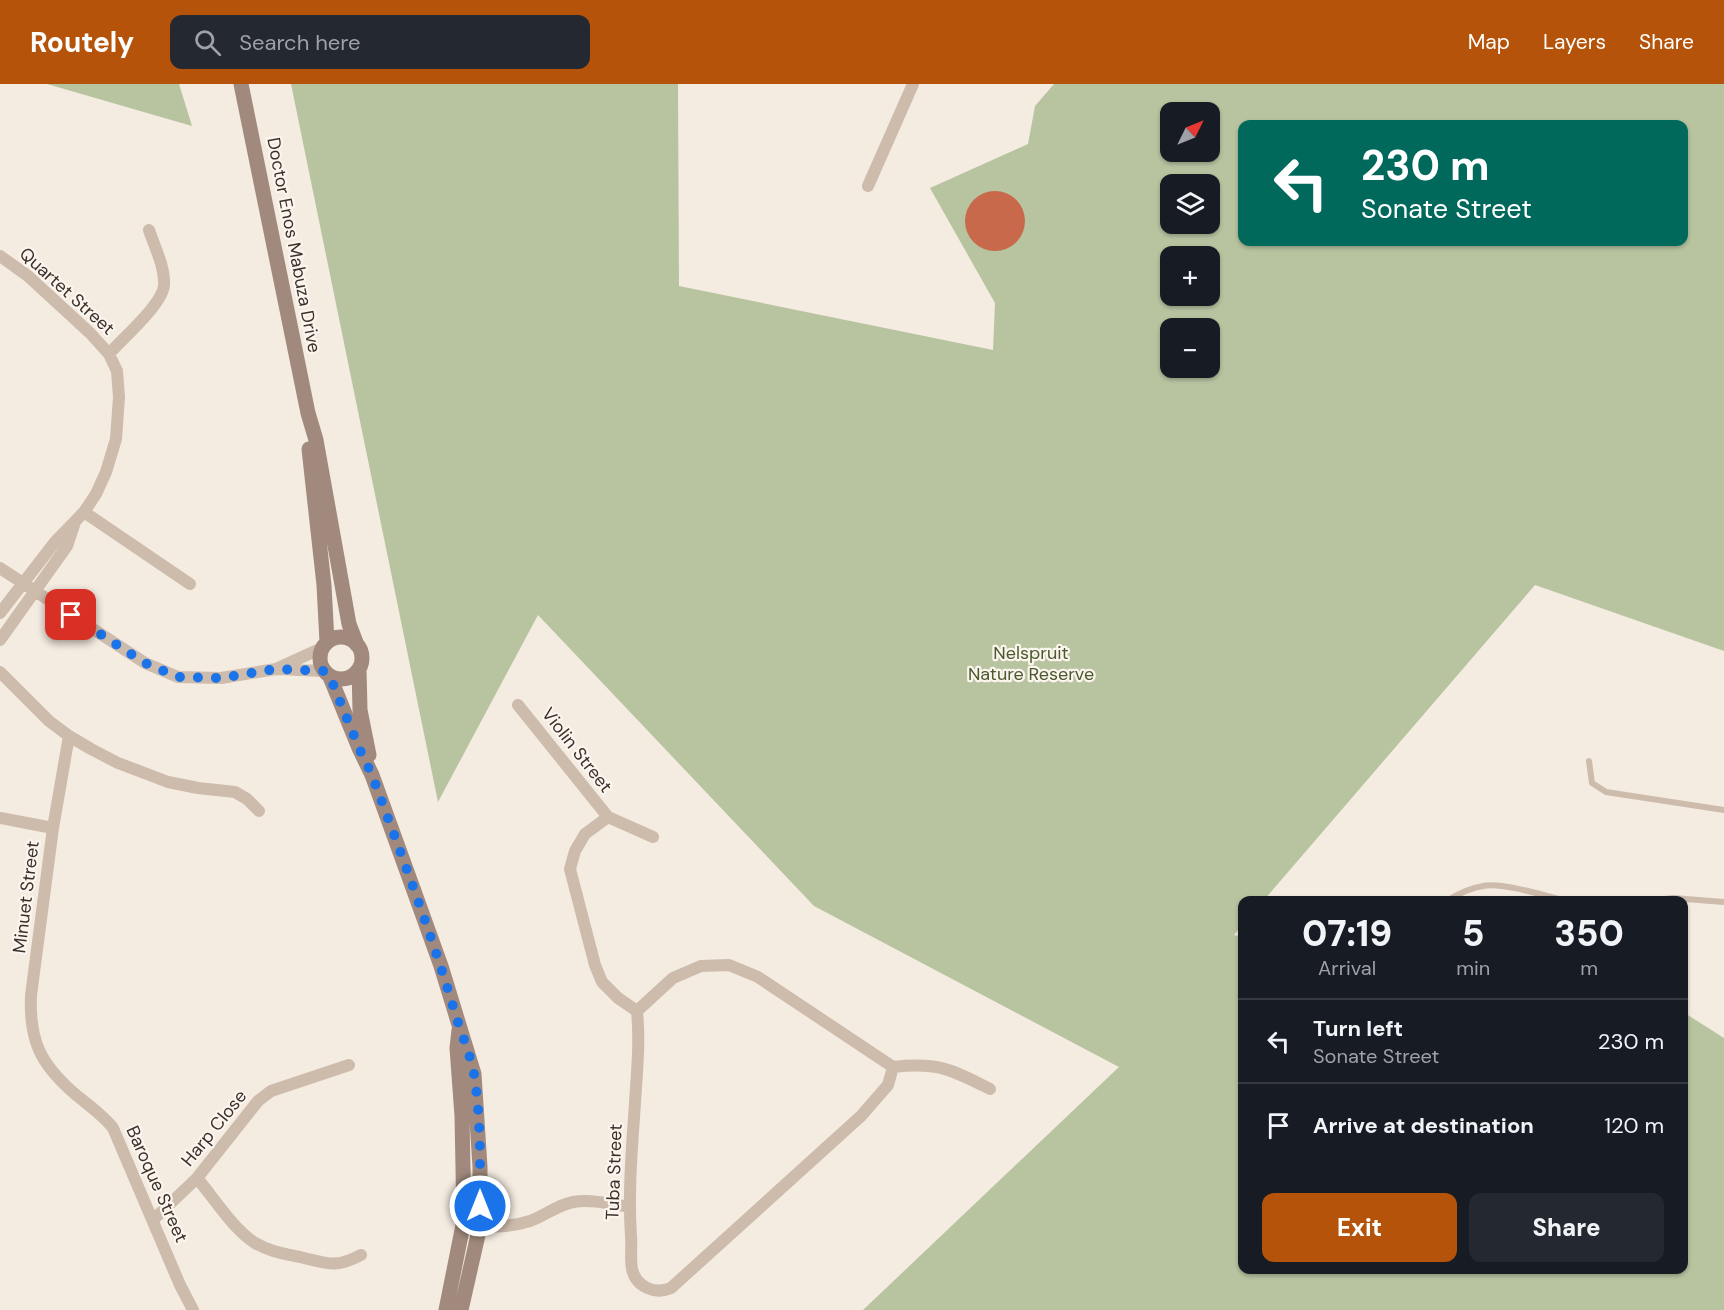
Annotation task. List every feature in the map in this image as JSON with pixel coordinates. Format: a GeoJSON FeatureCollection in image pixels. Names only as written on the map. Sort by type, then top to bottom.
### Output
{"type":"FeatureCollection","features":[{"type":"Feature","properties":{"kind":"main road","name":"Doctor Enos Mabuza Drive"},"geometry":{"type":"LineString","coordinates":[[241,84],[308,413],[320,460],[349,624],[357,645]]}},
{"type":"Feature","properties":{"kind":"main road","name":"Doctor Enos Mabuza Drive"},"geometry":{"type":"LineString","coordinates":[[308,413],[308,441],[324,585],[325,645]]}},
{"type":"Feature","properties":{"kind":"main road"},"geometry":{"type":"LineString","coordinates":[[372,775],[360,710],[361,652],[351,640],[343,637],[335,638],[325,645],[320,655],[320,664],[327,674],[372,775],[441,966],[474,1074],[480,1167],[480,1226],[461,1310]]}},
{"type":"Feature","properties":{"kind":"main road"},"geometry":{"type":"LineString","coordinates":[[327,674],[338,679],[346,679],[359,669]]}},
{"type":"Feature","properties":{"kind":"main road"},"geometry":{"type":"LineString","coordinates":[[446,1310],[464,1220],[463,1126],[457,1048],[459,1029]]}},
{"type":"Feature","properties":{"kind":"street"},"geometry":{"type":"LineString","coordinates":[[868,186],[913,84]]}},
{"type":"Feature","properties":{"kind":"street"},"geometry":{"type":"LineString","coordinates":[[109,354],[157,303],[164,288],[164,273],[149,230]]}},
{"type":"Feature","properties":{"kind":"street","name":"Quartet Street"},"geometry":{"type":"LineString","coordinates":[[0,256],[28,276],[90,333],[109,354],[117,371],[119,397],[116,439],[106,472],[80,516],[68,546],[0,640]]}},
{"type":"Feature","properties":{"kind":"street"},"geometry":{"type":"LineString","coordinates":[[80,516],[189,584]]}},
{"type":"Feature","properties":{"kind":"street","name":"Quartet Street"},"geometry":{"type":"LineString","coordinates":[[0,613],[56,542],[80,516]]}},
{"type":"Feature","properties":{"kind":"street"},"geometry":{"type":"LineString","coordinates":[[0,568],[145,663],[178,677],[221,678],[276,669],[327,674]]}},
{"type":"Feature","properties":{"kind":"street"},"geometry":{"type":"LineString","coordinates":[[276,669],[325,645]]}},
{"type":"Feature","properties":{"kind":"street"},"geometry":{"type":"LineString","coordinates":[[0,672],[49,721],[69,736],[118,763],[168,782],[235,792],[247,799],[259,811]]}},
{"type":"Feature","properties":{"kind":"street","name":"Violin Street"},"geometry":{"type":"LineString","coordinates":[[518,705],[608,817],[653,837]]}},
{"type":"Feature","properties":{"kind":"street","name":"Minuet Street"},"geometry":{"type":"LineString","coordinates":[[45,1061],[33,1039],[30,1016],[31,995],[53,828],[69,736]]}},
{"type":"Feature","properties":{"kind":"street","name":"Violin Street"},"geometry":{"type":"LineString","coordinates":[[608,817],[585,834],[575,851],[570,869],[595,965],[603,982],[618,998],[637,1011]]}},
{"type":"Feature","properties":{"kind":"street"},"geometry":{"type":"LineString","coordinates":[[0,818],[53,828]]}},
{"type":"Feature","properties":{"kind":"street"},"geometry":{"type":"LineString","coordinates":[[637,1011],[673,978],[701,966],[729,965],[758,977],[892,1067],[935,1065],[955,1071],[990,1089]]}},
{"type":"Feature","properties":{"kind":"street","name":"Tuba Street"},"geometry":{"type":"LineString","coordinates":[[637,1011],[640,1039],[629,1207],[632,1270],[647,1288],[663,1292],[671,1288],[861,1116],[888,1085],[892,1067]]}},
{"type":"Feature","properties":{"kind":"street","name":"Baroque Street"},"geometry":{"type":"LineString","coordinates":[[45,1061],[74,1093],[104,1116],[113,1128],[180,1285],[193,1310]]}},
{"type":"Feature","properties":{"kind":"street","name":"Harp Close"},"geometry":{"type":"LineString","coordinates":[[153,1220],[197,1178],[258,1101],[271,1091],[349,1065]]}},
{"type":"Feature","properties":{"kind":"street"},"geometry":{"type":"LineString","coordinates":[[197,1178],[243,1233],[256,1244],[274,1251],[332,1264],[345,1263],[361,1255]]}},
{"type":"Feature","properties":{"kind":"street"},"geometry":{"type":"LineString","coordinates":[[464,1220],[480,1226],[511,1225],[530,1221],[573,1202],[593,1201],[629,1207]]}},
{"type":"Feature","properties":{"kind":"lane"},"geometry":{"type":"LineString","coordinates":[[1589,761],[1592,783],[1606,792],[1724,810]]}},
{"type":"Feature","properties":{"kind":"lane"},"geometry":{"type":"LineString","coordinates":[[1455,896],[1485,885],[1546,896]]}},
{"type":"Feature","properties":{"kind":"lane"},"geometry":{"type":"LineString","coordinates":[[1688,899],[1724,902]]}},
{"type":"Feature","properties":{"kind":"green space"},"geometry":{"type":"Polygon","coordinates":[[[47,84],[179,84],[192,126],[47,84]]]}},
{"type":"Feature","properties":{"kind":"green space","name":"Nelspruit Nature Reserve"},"geometry":{"type":"Polygon","coordinates":[[[291,84],[678,84],[679,286],[993,350],[995,303],[930,188],[1028,144],[1035,106],[1054,84],[1724,84],[1724,651],[1535,585],[1267,896],[1238,896],[1238,930],[1234,935],[1238,936],[1238,1274],[1688,1274],[1688,1015],[1724,1038],[1724,1310],[863,1310],[1119,1067],[814,906],[538,615],[438,802],[291,84]]]}},
{"type":"Feature","properties":{"kind":"building"},"geometry":{"type":"Polygon","coordinates":[[[989,191],[1001,191],[1012,196],[1020,204],[1025,221],[1023,233],[1012,246],[1001,251],[989,251],[978,246],[970,238],[965,227],[965,215],[970,204],[978,196],[989,191]]]}},
{"type":"Feature","properties":{"kind":"route"},"geometry":{"type":"LineString","coordinates":[[71,615],[145,663],[178,677],[221,678],[276,669],[324,671],[330,677],[372,775],[441,966],[459,1029],[468,1049],[474,1074],[478,1125],[480,1206]]}}]}
